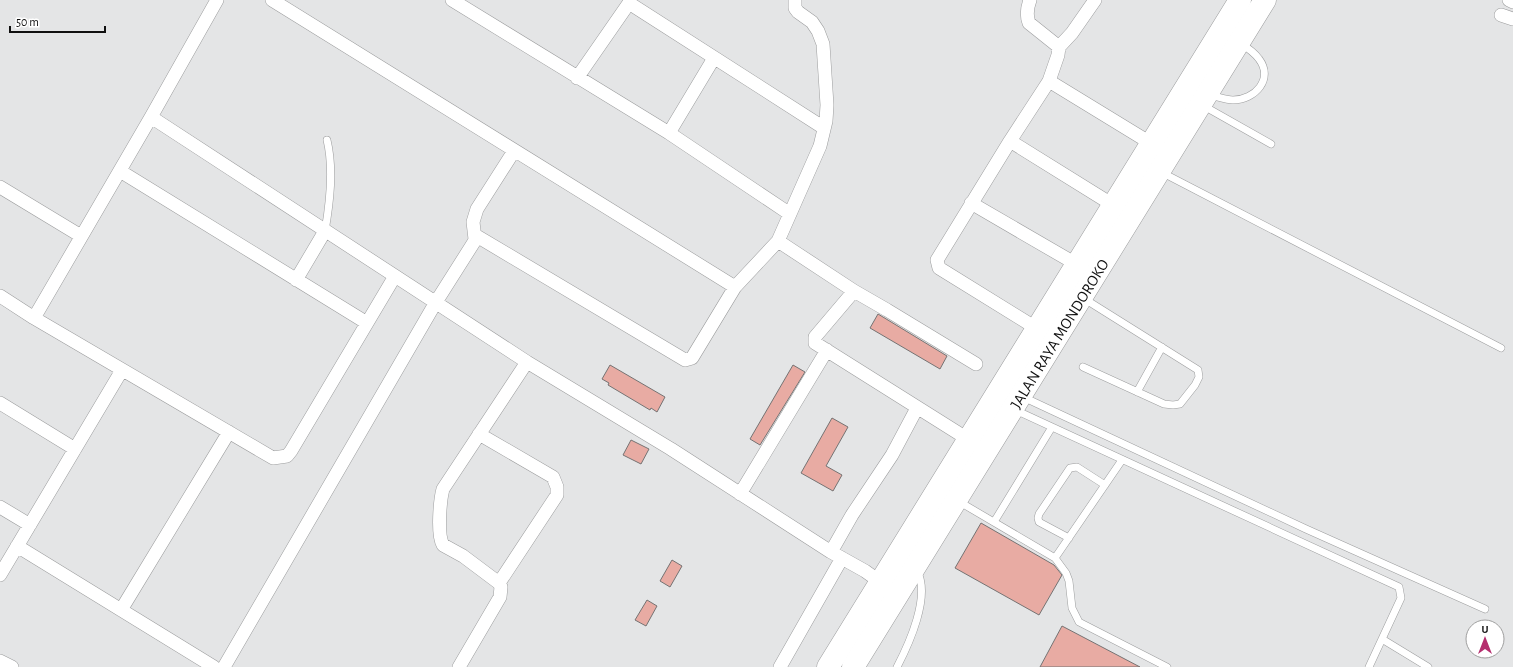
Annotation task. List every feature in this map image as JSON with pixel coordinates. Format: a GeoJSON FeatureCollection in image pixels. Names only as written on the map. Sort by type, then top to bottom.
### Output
{"type":"FeatureCollection","features":[{"type":"Feature","properties":{"kind":"highway","name":"JALAN RAYA MONDOROKO"},"geometry":{"type":"LineString","coordinates":[[1011,394],[1032,334],[1072,291],[1164,162],[1240,0]]}},
{"type":"Feature","properties":{"kind":"highway","name":"JALAN RAYA MONDOROKO"},"geometry":{"type":"LineString","coordinates":[[828,667],[889,588],[977,445],[1011,394],[1046,352],[1072,291],[1076,264],[1151,143],[1194,98],[1238,42],[1265,0]]}},
{"type":"Feature","properties":{"kind":"highway"},"geometry":{"type":"LineString","coordinates":[[1032,334],[1046,352]]}},
{"type":"Feature","properties":{"kind":"highway","name":"JALAN RAYA MONDOROKO"},"geometry":{"type":"LineString","coordinates":[[906,561],[956,500],[977,445]]}},
{"type":"Feature","properties":{"kind":"highway","name":"JALAN RAYA MONDOROKO"},"geometry":{"type":"LineString","coordinates":[[853,667],[889,588]]}},
{"type":"Feature","properties":{"kind":"street"},"geometry":{"type":"LineString","coordinates":[[34,318],[217,0]]}},
{"type":"Feature","properties":{"kind":"street"},"geometry":{"type":"LineString","coordinates":[[272,0],[736,287]]}},
{"type":"Feature","properties":{"kind":"street"},"geometry":{"type":"LineString","coordinates":[[452,0],[669,133],[790,214]]}},
{"type":"Feature","properties":{"kind":"street"},"geometry":{"type":"LineString","coordinates":[[475,235],[680,358],[686,360],[692,358],[736,287],[778,241],[820,146],[827,105],[823,44],[818,31],[812,22],[795,8],[795,0]]}},
{"type":"Feature","properties":{"kind":"street"},"geometry":{"type":"LineString","coordinates":[[1030,0],[1027,9],[1029,23],[1059,46]]}},
{"type":"Feature","properties":{"kind":"street"},"geometry":{"type":"LineString","coordinates":[[1032,334],[939,268],[937,260],[1010,141],[1049,81],[1058,55],[1059,46],[1072,33],[1095,0]]}},
{"type":"Feature","properties":{"kind":"street"},"geometry":{"type":"LineString","coordinates":[[1509,0],[1513,2]]}},
{"type":"Feature","properties":{"kind":"street"},"geometry":{"type":"LineString","coordinates":[[577,78],[630,1],[714,58],[824,128]]}},
{"type":"Feature","properties":{"kind":"street"},"geometry":{"type":"LineString","coordinates":[[669,133],[714,58]]}},
{"type":"Feature","properties":{"kind":"street"},"geometry":{"type":"LineString","coordinates":[[1049,81],[1151,143],[1164,162]]}},
{"type":"Feature","properties":{"kind":"street"},"geometry":{"type":"LineString","coordinates":[[151,117],[527,362],[672,449],[740,494],[889,588]]}},
{"type":"Feature","properties":{"kind":"street"},"geometry":{"type":"LineString","coordinates":[[1010,141],[1113,205]]}},
{"type":"Feature","properties":{"kind":"street"},"geometry":{"type":"LineString","coordinates":[[224,667],[436,302],[474,242],[475,235],[473,222],[477,209],[514,151]]}},
{"type":"Feature","properties":{"kind":"street"},"geometry":{"type":"LineString","coordinates":[[120,170],[367,323]]}},
{"type":"Feature","properties":{"kind":"street"},"geometry":{"type":"LineString","coordinates":[[0,187],[81,236]]}},
{"type":"Feature","properties":{"kind":"street"},"geometry":{"type":"LineString","coordinates":[[972,203],[1076,264]]}},
{"type":"Feature","properties":{"kind":"street"},"geometry":{"type":"LineString","coordinates":[[296,280],[325,231]]}},
{"type":"Feature","properties":{"kind":"street"},"geometry":{"type":"LineString","coordinates":[[778,241],[854,291],[976,364]]}},
{"type":"Feature","properties":{"kind":"street"},"geometry":{"type":"LineString","coordinates":[[0,296],[34,318],[273,458],[287,456],[291,451],[395,276]]}},
{"type":"Feature","properties":{"kind":"street"},"geometry":{"type":"LineString","coordinates":[[854,291],[815,337],[815,343],[977,445]]}},
{"type":"Feature","properties":{"kind":"street"},"geometry":{"type":"LineString","coordinates":[[740,494],[827,350]]}},
{"type":"Feature","properties":{"kind":"street"},"geometry":{"type":"LineString","coordinates":[[458,667],[500,597],[501,587],[499,583],[463,556],[443,545],[440,537],[441,496],[443,489],[527,362]]}},
{"type":"Feature","properties":{"kind":"street"},"geometry":{"type":"LineString","coordinates":[[0,575],[122,370]]}},
{"type":"Feature","properties":{"kind":"street"},"geometry":{"type":"LineString","coordinates":[[0,403],[75,449]]}},
{"type":"Feature","properties":{"kind":"street"},"geometry":{"type":"LineString","coordinates":[[780,667],[836,555],[852,515],[892,455],[917,408]]}},
{"type":"Feature","properties":{"kind":"street"},"geometry":{"type":"LineString","coordinates":[[121,610],[229,432]]}},
{"type":"Feature","properties":{"kind":"street"},"geometry":{"type":"LineString","coordinates":[[479,434],[553,477],[558,487],[557,495],[499,583]]}},
{"type":"Feature","properties":{"kind":"street"},"geometry":{"type":"LineString","coordinates":[[0,506],[30,525]]}},
{"type":"Feature","properties":{"kind":"street"},"geometry":{"type":"LineString","coordinates":[[17,546],[214,667]]}},
{"type":"Feature","properties":{"kind":"street"},"geometry":{"type":"LineString","coordinates":[[0,661],[12,667]]}},
{"type":"Feature","properties":{"kind":"lane"},"geometry":{"type":"LineString","coordinates":[[1194,98],[1232,100],[1248,98],[1258,91],[1263,83],[1264,68],[1252,50],[1238,42]]}},
{"type":"Feature","properties":{"kind":"lane"},"geometry":{"type":"LineString","coordinates":[[1194,98],[1271,144]]}},
{"type":"Feature","properties":{"kind":"lane"},"geometry":{"type":"LineString","coordinates":[[325,231],[328,215],[331,155],[327,140]]}},
{"type":"Feature","properties":{"kind":"lane"},"geometry":{"type":"LineString","coordinates":[[1164,162],[1501,348]]}},
{"type":"Feature","properties":{"kind":"lane"},"geometry":{"type":"LineString","coordinates":[[1072,291],[1198,370],[1199,377],[1180,404],[1173,406],[1164,404],[1083,367]]}},
{"type":"Feature","properties":{"kind":"lane"},"geometry":{"type":"LineString","coordinates":[[1137,392],[1162,347]]}},
{"type":"Feature","properties":{"kind":"lane"},"geometry":{"type":"LineString","coordinates":[[1011,394],[1052,427],[1399,587],[1401,598],[1369,667]]}},
{"type":"Feature","properties":{"kind":"lane"},"geometry":{"type":"LineString","coordinates":[[1011,394],[1485,609]]}},
{"type":"Feature","properties":{"kind":"lane"},"geometry":{"type":"LineString","coordinates":[[994,522],[1052,427]]}},
{"type":"Feature","properties":{"kind":"lane"},"geometry":{"type":"LineString","coordinates":[[1056,558],[1122,460]]}},
{"type":"Feature","properties":{"kind":"lane"},"geometry":{"type":"LineString","coordinates":[[1069,538],[1039,522],[1038,518],[1039,514],[1070,468],[1077,467],[1105,485]]}},
{"type":"Feature","properties":{"kind":"lane"},"geometry":{"type":"LineString","coordinates":[[956,500],[1056,558],[1066,573],[1069,581],[1072,608],[1079,622],[1167,667]]}},
{"type":"Feature","properties":{"kind":"lane"},"geometry":{"type":"LineString","coordinates":[[897,667],[909,643],[920,607],[920,578],[906,561]]}},
{"type":"Feature","properties":{"kind":"lane"},"geometry":{"type":"LineString","coordinates":[[1382,639],[1428,667]]}},
{"type":"Feature","properties":{"kind":"building"},"geometry":{"type":"Polygon","coordinates":[[[878,314],[947,356],[940,369],[870,328],[878,314]]]}},
{"type":"Feature","properties":{"kind":"building"},"geometry":{"type":"Polygon","coordinates":[[[610,365],[665,397],[657,412],[651,408],[650,410],[608,385],[609,383],[602,379],[610,365]]]}},
{"type":"Feature","properties":{"kind":"building"},"geometry":{"type":"Polygon","coordinates":[[[793,365],[805,372],[760,445],[750,439],[793,365]]]}},
{"type":"Feature","properties":{"kind":"building"},"geometry":{"type":"Polygon","coordinates":[[[832,418],[848,427],[826,466],[842,475],[833,491],[801,473],[832,418]]]}},
{"type":"Feature","properties":{"kind":"building"},"geometry":{"type":"Polygon","coordinates":[[[631,440],[649,449],[641,464],[623,455],[631,440]]]}},
{"type":"Feature","properties":{"kind":"building"},"geometry":{"type":"Polygon","coordinates":[[[981,523],[1054,565],[1062,575],[1039,615],[955,568],[981,523]]]}},
{"type":"Feature","properties":{"kind":"building"},"geometry":{"type":"Polygon","coordinates":[[[672,560],[682,566],[670,587],[660,581],[672,560]]]}},
{"type":"Feature","properties":{"kind":"building"},"geometry":{"type":"Polygon","coordinates":[[[647,600],[657,606],[646,626],[635,620],[647,600]]]}},
{"type":"Feature","properties":{"kind":"building"},"geometry":{"type":"Polygon","coordinates":[[[1062,626],[1140,667],[1040,667],[1062,626]]]}}]}
